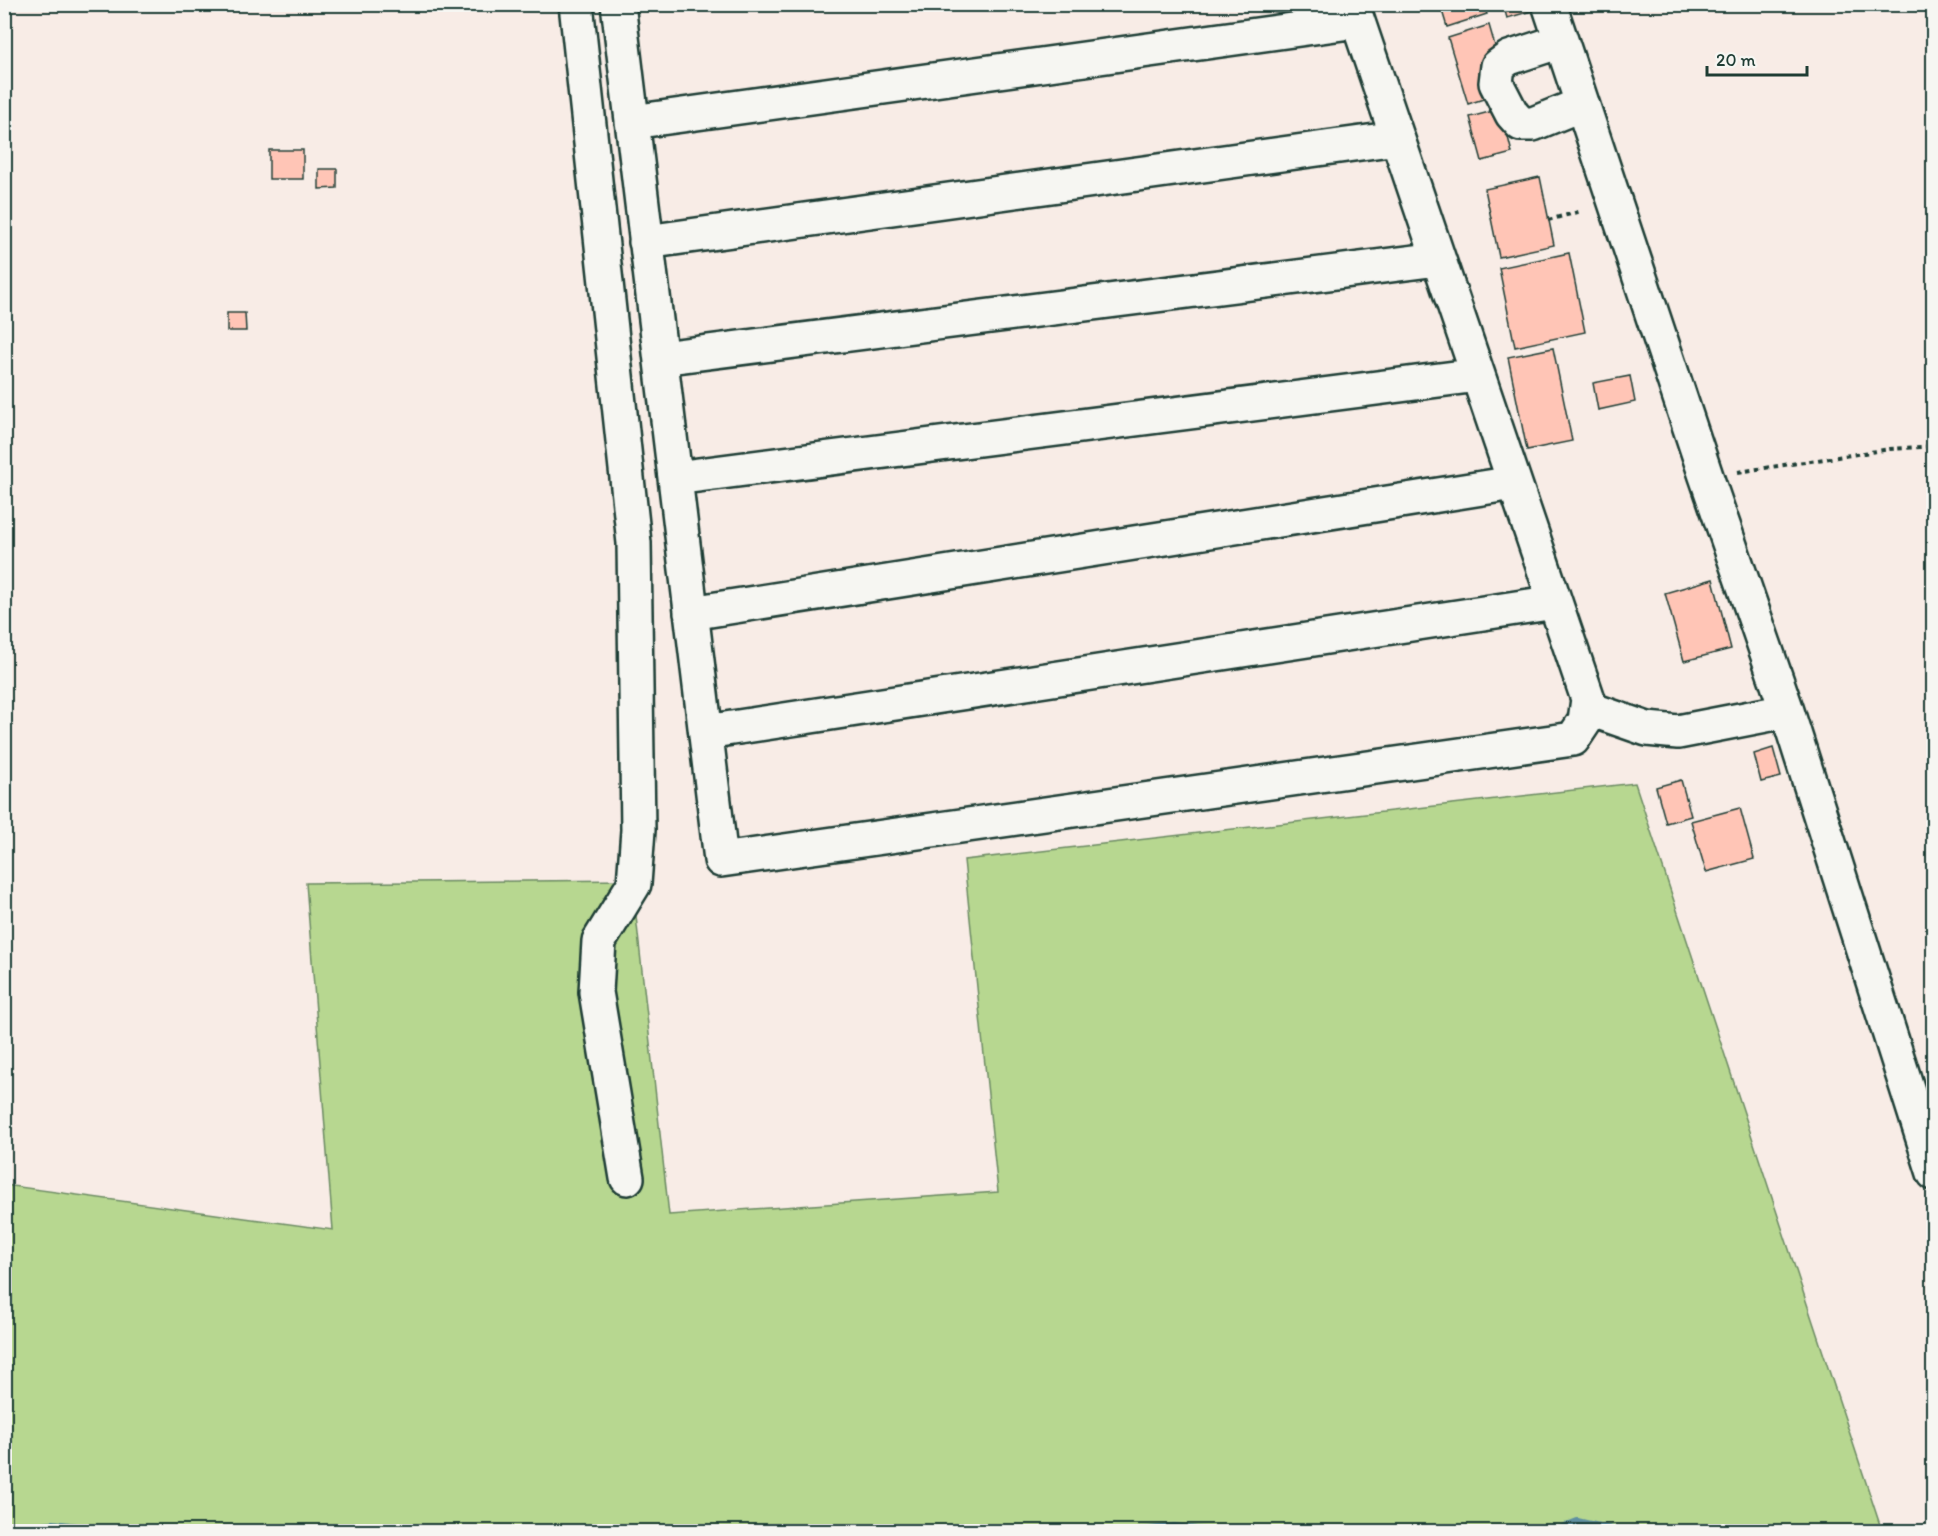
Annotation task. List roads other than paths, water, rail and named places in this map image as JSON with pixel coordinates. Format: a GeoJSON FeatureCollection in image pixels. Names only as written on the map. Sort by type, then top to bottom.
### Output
{"type":"FeatureCollection","features":[{"type":"Feature","properties":{"kind":"street"},"geometry":{"type":"LineString","coordinates":[[576,4],[634,543],[638,830],[634,884],[599,942],[596,992],[627,1178]]}},
{"type":"Feature","properties":{"kind":"street"},"geometry":{"type":"LineString","coordinates":[[618,4],[646,242],[721,860],[1573,739],[1585,721],[1588,699],[1355,13],[632,122]]}},
{"type":"Feature","properties":{"kind":"street"},"geometry":{"type":"LineString","coordinates":[[1549,4],[1787,711],[1934,1173]]}},
{"type":"Feature","properties":{"kind":"street"},"geometry":{"type":"LineString","coordinates":[[1561,41],[1509,58],[1498,66],[1496,84],[1512,114],[1521,124],[1533,124],[1582,104]]}},
{"type":"Feature","properties":{"kind":"street"},"geometry":{"type":"LineString","coordinates":[[646,242],[1397,138]]}},
{"type":"Feature","properties":{"kind":"street"},"geometry":{"type":"LineString","coordinates":[[661,358],[1438,259]]}},
{"type":"Feature","properties":{"kind":"street"},"geometry":{"type":"LineString","coordinates":[[675,478],[1478,375]]}},
{"type":"Feature","properties":{"kind":"street"},"geometry":{"type":"LineString","coordinates":[[691,613],[1514,483]]}},
{"type":"Feature","properties":{"kind":"street"},"geometry":{"type":"LineString","coordinates":[[706,732],[1555,602]]}},
{"type":"Feature","properties":{"kind":"street"},"geometry":{"type":"LineString","coordinates":[[1587,708],[1647,729],[1678,732],[1787,711]]}},
{"type":"Feature","properties":{"kind":"waterway"},"geometry":{"type":"LineString","coordinates":[[1555,1532],[1578,1523],[1617,1532]]}},
{"type":"Feature","properties":{"kind":"waterway"},"geometry":{"type":"LineString","coordinates":[[4,1529],[53,1525],[110,1532]]}},
{"type":"Feature","properties":{"kind":"waterway"},"geometry":{"type":"LineString","coordinates":[[1141,1532],[1174,1528],[1204,1532]]}}]}
